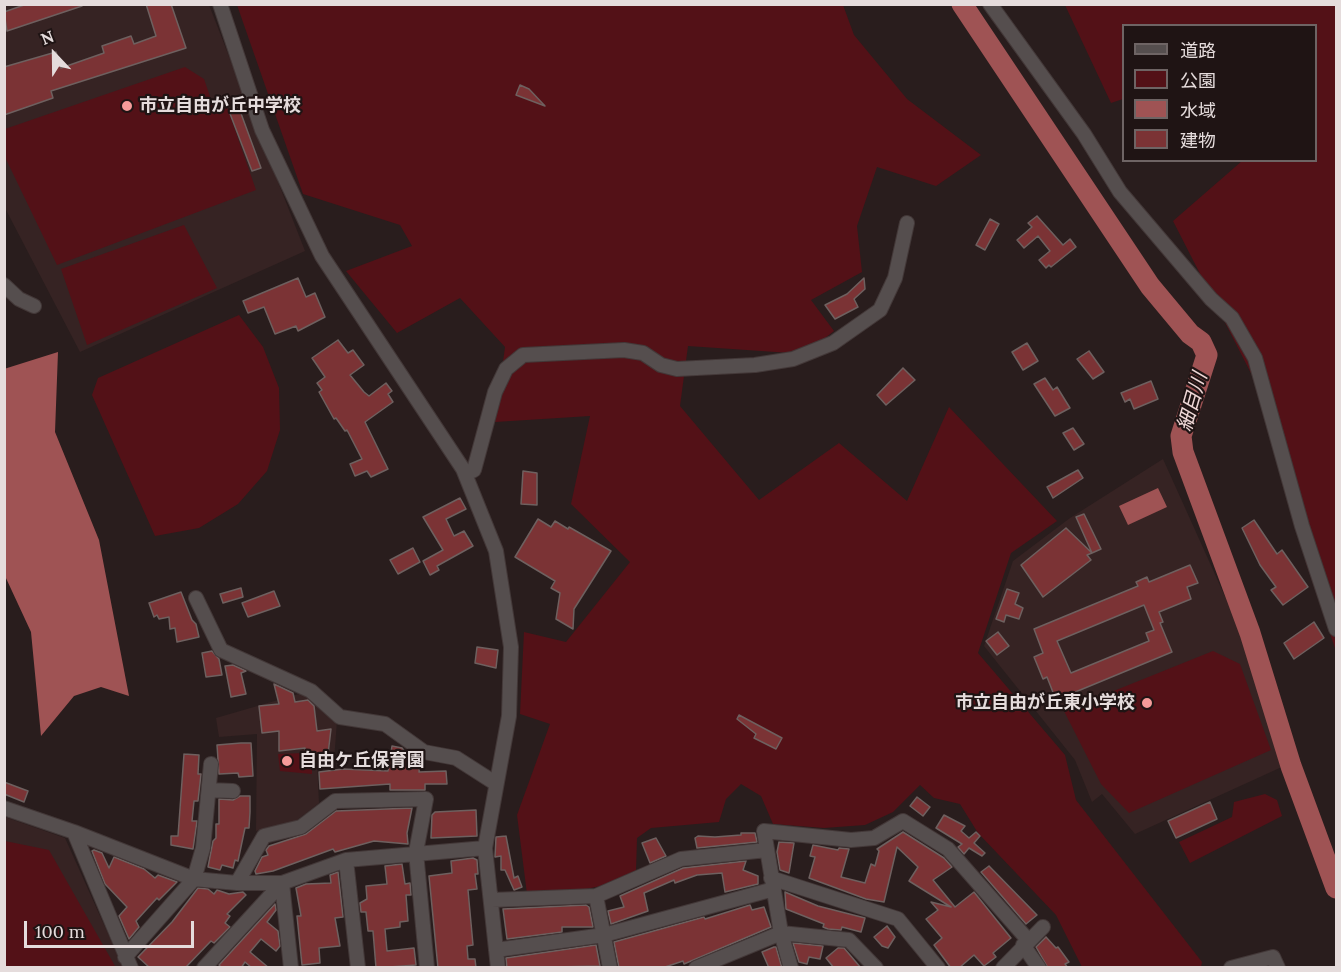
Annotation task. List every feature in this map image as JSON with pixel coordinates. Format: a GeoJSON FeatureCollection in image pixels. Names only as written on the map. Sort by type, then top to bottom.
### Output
{"type":"FeatureCollection","features":[{"type":"Feature","properties":{"kind":"street"},"geometry":{"type":"LineString","coordinates":[[220,4],[262,130],[322,256],[465,474],[496,551],[511,647],[508,716],[485,848],[498,968]]}},
{"type":"Feature","properties":{"kind":"street"},"geometry":{"type":"LineString","coordinates":[[990,4],[1084,134],[1120,192],[1211,299],[1232,318],[1255,358],[1302,526],[1336,629]]}},
{"type":"Feature","properties":{"kind":"street"},"geometry":{"type":"LineString","coordinates":[[465,474],[474,470],[495,392],[506,369],[523,355],[624,350],[643,353],[661,365],[677,369],[755,365],[793,359],[833,343],[880,310],[895,278],[907,223]]}},
{"type":"Feature","properties":{"kind":"street"},"geometry":{"type":"LineString","coordinates":[[4,285],[20,300],[34,306]]}},
{"type":"Feature","properties":{"kind":"street"},"geometry":{"type":"LineString","coordinates":[[196,598],[221,650],[311,691],[340,717],[385,724],[424,752],[456,758],[495,783]]}},
{"type":"Feature","properties":{"kind":"street"},"geometry":{"type":"LineString","coordinates":[[74,832],[128,962],[194,879],[203,848],[211,764]]}},
{"type":"Feature","properties":{"kind":"street"},"geometry":{"type":"LineString","coordinates":[[208,790],[233,791]]}},
{"type":"Feature","properties":{"kind":"street"},"geometry":{"type":"LineString","coordinates":[[237,883],[264,836],[301,827],[335,801],[426,799],[416,852],[427,968]]}},
{"type":"Feature","properties":{"kind":"street"},"geometry":{"type":"LineString","coordinates":[[4,808],[74,832],[194,879],[237,883],[282,883],[346,860],[416,852],[485,848]]}},
{"type":"Feature","properties":{"kind":"street"},"geometry":{"type":"LineString","coordinates":[[791,968],[780,933],[765,831],[851,840],[874,838],[903,821],[948,849],[1025,942],[1039,968]]}},
{"type":"Feature","properties":{"kind":"street"},"geometry":{"type":"LineString","coordinates":[[492,900],[596,897],[681,859],[766,850]]}},
{"type":"Feature","properties":{"kind":"street"},"geometry":{"type":"LineString","coordinates":[[346,860],[358,968]]}},
{"type":"Feature","properties":{"kind":"street"},"geometry":{"type":"LineString","coordinates":[[282,883],[291,967]]}},
{"type":"Feature","properties":{"kind":"street"},"geometry":{"type":"LineString","coordinates":[[204,968],[282,883]]}},
{"type":"Feature","properties":{"kind":"street"},"geometry":{"type":"LineString","coordinates":[[496,950],[604,935],[773,884],[897,919],[938,968]]}},
{"type":"Feature","properties":{"kind":"street"},"geometry":{"type":"LineString","coordinates":[[596,897],[610,968]]}},
{"type":"Feature","properties":{"kind":"street"},"geometry":{"type":"LineString","coordinates":[[1003,968],[1025,942],[1043,927]]}},
{"type":"Feature","properties":{"kind":"street"},"geometry":{"type":"LineString","coordinates":[[696,968],[780,933],[849,940],[876,968]]}},
{"type":"Feature","properties":{"kind":"street"},"geometry":{"type":"LineString","coordinates":[[1231,968],[1273,957],[1278,968]]}},
{"type":"Feature","properties":{"kind":"shaded area","name":"市立自由が丘中学校"},"geometry":{"type":"Polygon","coordinates":[[[5,5],[209,5],[305,251],[80,352],[5,208],[5,5]]]}},
{"type":"Feature","properties":{"kind":"shaded area","name":"市立自由が丘東小学校"},"geometry":{"type":"Polygon","coordinates":[[[1163,459],[1241,632],[1284,766],[1135,834],[1102,794],[1092,802],[1075,760],[984,646],[1013,561],[1070,518],[1163,459]]]}},
{"type":"Feature","properties":{"kind":"shaded area","name":"自由ケ丘保育園"},"geometry":{"type":"Polygon","coordinates":[[[309,691],[337,721],[334,761],[317,761],[319,803],[296,821],[256,831],[257,734],[219,737],[216,718],[309,691]]]}},
{"type":"Feature","properties":{"kind":"shaded area"},"geometry":{"type":"Polygon","coordinates":[[[5,817],[65,838],[123,967],[5,968],[5,817]]]}},
{"type":"Feature","properties":{"kind":"green space"},"geometry":{"type":"Polygon","coordinates":[[[237,5],[843,5],[854,35],[907,99],[981,155],[936,186],[877,167],[857,226],[862,272],[811,300],[834,331],[805,354],[688,346],[680,406],[759,500],[839,443],[907,501],[949,407],[1057,521],[1011,553],[978,653],[1065,755],[1076,800],[1202,962],[1201,967],[1082,967],[1056,915],[978,833],[960,804],[934,798],[920,785],[893,812],[865,825],[824,828],[773,824],[761,796],[741,784],[726,799],[719,822],[651,828],[637,838],[636,871],[601,886],[566,893],[527,894],[517,815],[550,724],[520,714],[524,632],[566,642],[630,562],[571,504],[590,416],[495,422],[505,347],[460,298],[397,333],[346,271],[412,246],[400,225],[303,194],[237,5]]]}},
{"type":"Feature","properties":{"kind":"green space"},"geometry":{"type":"Polygon","coordinates":[[[1065,5],[1336,5],[1336,651],[1306,563],[1277,424],[1173,221],[1241,162],[1317,162],[1317,24],[1122,24],[1122,99],[1111,103],[1065,5]]]}},
{"type":"Feature","properties":{"kind":"green space"},"geometry":{"type":"Polygon","coordinates":[[[185,67],[204,79],[214,108],[226,104],[256,190],[57,265],[5,157],[5,129],[185,67]]]}},
{"type":"Feature","properties":{"kind":"green space"},"geometry":{"type":"Polygon","coordinates":[[[184,225],[217,288],[87,345],[61,269],[184,225]]]}},
{"type":"Feature","properties":{"kind":"green space"},"geometry":{"type":"Polygon","coordinates":[[[239,315],[263,347],[279,388],[280,430],[267,471],[238,504],[199,528],[155,536],[92,395],[98,378],[239,315]]]}},
{"type":"Feature","properties":{"kind":"green space"},"geometry":{"type":"Polygon","coordinates":[[[1213,651],[1240,664],[1271,750],[1129,813],[1101,784],[1064,711],[1213,651]]]}},
{"type":"Feature","properties":{"kind":"green space"},"geometry":{"type":"Polygon","coordinates":[[[304,753],[312,757],[312,774],[280,771],[278,754],[304,753]]]}},
{"type":"Feature","properties":{"kind":"green space"},"geometry":{"type":"Polygon","coordinates":[[[1265,794],[1277,800],[1282,816],[1190,863],[1179,842],[1232,817],[1234,802],[1265,794]]]}},
{"type":"Feature","properties":{"kind":"green space"},"geometry":{"type":"Polygon","coordinates":[[[5,841],[49,850],[115,966],[5,967],[5,841]]]}},
{"type":"Feature","properties":{"kind":"water"},"geometry":{"type":"Polygon","coordinates":[[[58,352],[55,432],[99,540],[129,696],[101,687],[74,696],[41,736],[31,632],[5,576],[4,369],[58,352]]]}},
{"type":"Feature","properties":{"kind":"water"},"geometry":{"type":"Polygon","coordinates":[[[1158,488],[1167,507],[1128,525],[1119,506],[1158,488]]]}},
{"type":"Feature","properties":{"kind":"building"},"geometry":{"type":"Polygon","coordinates":[[[27,4],[81,4],[82,6],[7,31],[4,12],[27,4]]]}},
{"type":"Feature","properties":{"kind":"building"},"geometry":{"type":"Polygon","coordinates":[[[146,4],[171,4],[186,48],[51,91],[53,98],[4,115],[4,67],[56,52],[61,68],[104,53],[102,46],[131,36],[134,44],[156,36],[146,4]]]}},
{"type":"Feature","properties":{"kind":"building"},"geometry":{"type":"Polygon","coordinates":[[[520,85],[529,89],[545,106],[516,95],[520,85]]]}},
{"type":"Feature","properties":{"kind":"building"},"geometry":{"type":"Polygon","coordinates":[[[239,108],[261,168],[252,171],[229,111],[239,108]]]}},
{"type":"Feature","properties":{"kind":"building"},"geometry":{"type":"Polygon","coordinates":[[[1037,216],[1063,245],[1070,239],[1076,247],[1051,267],[1049,265],[1046,268],[1039,260],[1050,251],[1038,236],[1024,248],[1017,240],[1032,227],[1028,223],[1037,216]]]}},
{"type":"Feature","properties":{"kind":"building"},"geometry":{"type":"Polygon","coordinates":[[[990,219],[999,224],[985,250],[976,245],[990,219]]]}},
{"type":"Feature","properties":{"kind":"building"},"geometry":{"type":"Polygon","coordinates":[[[298,278],[306,297],[315,293],[325,317],[298,331],[296,326],[275,334],[264,307],[248,313],[243,301],[298,278]]]}},
{"type":"Feature","properties":{"kind":"building"},"geometry":{"type":"Polygon","coordinates":[[[864,278],[865,289],[854,299],[858,307],[835,319],[825,305],[847,294],[864,278]]]}},
{"type":"Feature","properties":{"kind":"building"},"geometry":{"type":"Polygon","coordinates":[[[338,340],[348,353],[353,350],[364,365],[350,375],[364,392],[369,396],[386,383],[392,391],[388,394],[393,402],[365,422],[388,469],[371,477],[367,471],[355,476],[350,464],[362,459],[347,430],[345,431],[336,418],[334,419],[319,392],[322,390],[317,383],[325,377],[312,358],[338,340]]]}},
{"type":"Feature","properties":{"kind":"building"},"geometry":{"type":"Polygon","coordinates":[[[1027,343],[1038,361],[1023,370],[1012,352],[1027,343]]]}},
{"type":"Feature","properties":{"kind":"building"},"geometry":{"type":"Polygon","coordinates":[[[1089,351],[1104,372],[1093,379],[1077,359],[1089,351]]]}},
{"type":"Feature","properties":{"kind":"building"},"geometry":{"type":"Polygon","coordinates":[[[903,368],[915,380],[886,405],[877,395],[903,368]]]}},
{"type":"Feature","properties":{"kind":"building"},"geometry":{"type":"Polygon","coordinates":[[[1045,378],[1053,390],[1057,387],[1070,408],[1055,416],[1034,384],[1045,378]]]}},
{"type":"Feature","properties":{"kind":"building"},"geometry":{"type":"Polygon","coordinates":[[[1151,381],[1158,399],[1134,409],[1130,399],[1125,402],[1121,393],[1151,381]]]}},
{"type":"Feature","properties":{"kind":"building"},"geometry":{"type":"Polygon","coordinates":[[[1073,428],[1084,444],[1074,450],[1063,433],[1073,428]]]}},
{"type":"Feature","properties":{"kind":"building"},"geometry":{"type":"Polygon","coordinates":[[[1078,470],[1083,478],[1053,498],[1047,487],[1078,470]]]}},
{"type":"Feature","properties":{"kind":"building"},"geometry":{"type":"Polygon","coordinates":[[[523,471],[537,473],[537,505],[521,504],[523,471]]]}},
{"type":"Feature","properties":{"kind":"building"},"geometry":{"type":"Polygon","coordinates":[[[460,498],[466,509],[446,519],[454,536],[464,531],[473,546],[437,566],[439,570],[430,575],[423,561],[443,550],[423,517],[460,498]]]}},
{"type":"Feature","properties":{"kind":"building"},"geometry":{"type":"Polygon","coordinates":[[[1084,514],[1101,549],[1092,553],[1076,517],[1084,514]]]}},
{"type":"Feature","properties":{"kind":"building"},"geometry":{"type":"Polygon","coordinates":[[[538,519],[551,527],[555,521],[568,529],[569,527],[611,551],[574,609],[573,629],[556,619],[560,593],[551,588],[555,581],[515,557],[538,519]]]}},
{"type":"Feature","properties":{"kind":"building"},"geometry":{"type":"Polygon","coordinates":[[[1254,520],[1277,554],[1282,550],[1308,587],[1283,605],[1271,590],[1276,587],[1260,565],[1242,528],[1254,520]]]}},
{"type":"Feature","properties":{"kind":"building"},"geometry":{"type":"Polygon","coordinates":[[[1066,528],[1092,553],[1087,555],[1091,560],[1043,597],[1021,565],[1066,528]]]}},
{"type":"Feature","properties":{"kind":"building"},"geometry":{"type":"Polygon","coordinates":[[[413,548],[420,562],[398,574],[390,560],[413,548]]]}},
{"type":"Feature","properties":{"kind":"building"},"geometry":{"type":"Polygon","coordinates":[[[1190,565],[1198,583],[1187,587],[1191,599],[1159,612],[1163,622],[1160,623],[1172,652],[1056,700],[1047,677],[1043,679],[1034,657],[1043,653],[1034,629],[1138,586],[1136,582],[1147,577],[1149,582],[1190,565]],[[1144,605],[1057,641],[1071,673],[1149,641],[1146,633],[1154,630],[1144,605]]]}},
{"type":"Feature","properties":{"kind":"building"},"geometry":{"type":"Polygon","coordinates":[[[241,588],[243,597],[223,603],[220,594],[241,588]]]}},
{"type":"Feature","properties":{"kind":"building"},"geometry":{"type":"Polygon","coordinates":[[[1007,589],[1019,593],[1015,604],[1023,608],[1019,619],[1006,615],[1004,622],[996,619],[1007,589]]]}},
{"type":"Feature","properties":{"kind":"building"},"geometry":{"type":"Polygon","coordinates":[[[274,591],[280,606],[248,617],[242,603],[274,591]]]}},
{"type":"Feature","properties":{"kind":"building"},"geometry":{"type":"Polygon","coordinates":[[[181,592],[192,620],[196,624],[199,637],[177,642],[175,628],[170,629],[169,617],[159,619],[157,615],[154,617],[149,603],[181,592]]]}},
{"type":"Feature","properties":{"kind":"building"},"geometry":{"type":"Polygon","coordinates":[[[1314,622],[1324,638],[1294,659],[1284,643],[1314,622]]]}},
{"type":"Feature","properties":{"kind":"building"},"geometry":{"type":"Polygon","coordinates":[[[998,632],[1009,646],[997,655],[986,641],[998,632]]]}},
{"type":"Feature","properties":{"kind":"building"},"geometry":{"type":"Polygon","coordinates":[[[477,647],[498,650],[496,668],[475,663],[477,647]]]}},
{"type":"Feature","properties":{"kind":"building"},"geometry":{"type":"Polygon","coordinates":[[[212,651],[219,659],[222,675],[206,677],[202,653],[212,651]]]}},
{"type":"Feature","properties":{"kind":"building"},"geometry":{"type":"Polygon","coordinates":[[[233,665],[246,671],[241,673],[246,694],[231,697],[225,666],[233,665]]]}},
{"type":"Feature","properties":{"kind":"building"},"geometry":{"type":"Polygon","coordinates":[[[274,684],[293,693],[295,702],[308,700],[314,706],[317,731],[331,729],[328,754],[311,756],[311,753],[306,753],[305,748],[279,751],[279,731],[262,733],[259,706],[279,704],[274,684]]]}},
{"type":"Feature","properties":{"kind":"building"},"geometry":{"type":"Polygon","coordinates":[[[739,715],[782,738],[776,749],[754,738],[756,734],[737,719],[739,715]]]}},
{"type":"Feature","properties":{"kind":"building"},"geometry":{"type":"Polygon","coordinates":[[[251,743],[253,776],[239,777],[238,773],[219,774],[217,745],[251,743]]]}},
{"type":"Feature","properties":{"kind":"building"},"geometry":{"type":"Polygon","coordinates":[[[392,746],[402,748],[405,752],[412,754],[411,760],[420,762],[419,772],[446,771],[447,784],[425,784],[425,790],[390,790],[390,784],[320,789],[319,772],[343,769],[388,771],[392,746]]]}},
{"type":"Feature","properties":{"kind":"building"},"geometry":{"type":"Polygon","coordinates":[[[184,754],[199,755],[198,774],[201,774],[198,801],[194,801],[192,821],[197,821],[193,849],[171,845],[171,836],[178,836],[184,754]]]}},
{"type":"Feature","properties":{"kind":"building"},"geometry":{"type":"Polygon","coordinates":[[[4,782],[28,791],[24,802],[4,794],[4,782]]]}},
{"type":"Feature","properties":{"kind":"building"},"geometry":{"type":"Polygon","coordinates":[[[240,796],[250,796],[250,812],[249,828],[245,828],[238,861],[235,860],[233,868],[222,865],[220,870],[208,867],[213,841],[216,838],[216,824],[219,824],[219,799],[233,800],[240,796]]]}},
{"type":"Feature","properties":{"kind":"building"},"geometry":{"type":"Polygon","coordinates":[[[917,797],[930,807],[923,816],[910,806],[917,797]]]}},
{"type":"Feature","properties":{"kind":"building"},"geometry":{"type":"Polygon","coordinates":[[[1210,802],[1217,819],[1176,838],[1168,821],[1210,802]]]}},
{"type":"Feature","properties":{"kind":"building"},"geometry":{"type":"Polygon","coordinates":[[[412,808],[407,833],[408,844],[374,841],[335,852],[333,849],[273,871],[256,874],[255,871],[262,857],[268,855],[266,850],[269,846],[306,834],[336,811],[412,808]]]}},
{"type":"Feature","properties":{"kind":"building"},"geometry":{"type":"Polygon","coordinates":[[[476,810],[477,836],[431,838],[432,815],[435,812],[476,810]]]}},
{"type":"Feature","properties":{"kind":"building"},"geometry":{"type":"Polygon","coordinates":[[[944,815],[965,826],[961,831],[969,838],[976,832],[980,836],[974,843],[985,853],[982,856],[969,848],[964,854],[958,847],[962,844],[936,828],[944,815]]]}},
{"type":"Feature","properties":{"kind":"building"},"geometry":{"type":"Polygon","coordinates":[[[903,832],[944,858],[952,867],[933,880],[955,907],[974,892],[1011,938],[993,953],[996,957],[984,966],[974,955],[959,968],[951,968],[934,945],[942,938],[926,919],[938,910],[931,902],[951,907],[909,881],[918,867],[897,847],[884,902],[866,899],[809,878],[815,857],[810,856],[813,845],[838,850],[839,848],[849,849],[841,877],[865,883],[871,864],[875,866],[879,851],[877,849],[903,832]]]}},
{"type":"Feature","properties":{"kind":"building"},"geometry":{"type":"Polygon","coordinates":[[[741,833],[755,833],[757,842],[697,848],[695,838],[698,836],[715,837],[741,835],[741,833]]]}},
{"type":"Feature","properties":{"kind":"building"},"geometry":{"type":"Polygon","coordinates":[[[506,836],[514,878],[518,876],[522,887],[514,890],[505,870],[501,870],[501,856],[495,857],[496,837],[506,836]]]}},
{"type":"Feature","properties":{"kind":"building"},"geometry":{"type":"Polygon","coordinates":[[[656,838],[666,856],[650,863],[642,843],[656,838]]]}},
{"type":"Feature","properties":{"kind":"building"},"geometry":{"type":"Polygon","coordinates":[[[779,842],[794,843],[789,873],[780,870],[777,852],[779,842]]]}},
{"type":"Feature","properties":{"kind":"building"},"geometry":{"type":"Polygon","coordinates":[[[92,851],[102,853],[109,868],[114,857],[144,869],[155,878],[158,875],[177,882],[159,900],[157,898],[136,921],[139,927],[129,939],[119,916],[127,907],[105,884],[92,851]]]}},
{"type":"Feature","properties":{"kind":"building"},"geometry":{"type":"Polygon","coordinates":[[[473,858],[477,860],[478,874],[475,874],[477,889],[468,890],[473,945],[467,946],[468,959],[475,959],[476,968],[438,968],[429,876],[452,873],[451,861],[473,858]]]}},
{"type":"Feature","properties":{"kind":"building"},"geometry":{"type":"Polygon","coordinates":[[[746,861],[743,870],[758,876],[758,884],[725,892],[722,873],[697,875],[675,883],[674,880],[644,893],[648,911],[611,924],[608,911],[624,907],[620,896],[683,868],[746,861]]]}},
{"type":"Feature","properties":{"kind":"building"},"geometry":{"type":"Polygon","coordinates":[[[402,864],[405,884],[410,883],[411,895],[406,895],[408,921],[400,922],[400,927],[385,929],[387,951],[414,948],[416,965],[376,968],[373,931],[368,931],[366,912],[361,912],[360,903],[367,899],[366,886],[387,884],[385,866],[402,864]]]}},
{"type":"Feature","properties":{"kind":"building"},"geometry":{"type":"Polygon","coordinates":[[[989,866],[1037,915],[1026,924],[981,872],[989,866]]]}},
{"type":"Feature","properties":{"kind":"building"},"geometry":{"type":"Polygon","coordinates":[[[338,872],[343,917],[335,918],[340,946],[319,948],[320,963],[302,965],[297,916],[301,916],[296,888],[306,884],[331,883],[330,875],[338,872]]]}},
{"type":"Feature","properties":{"kind":"building"},"geometry":{"type":"Polygon","coordinates":[[[198,888],[208,889],[214,894],[217,890],[229,894],[243,892],[246,895],[227,914],[230,916],[225,923],[230,927],[214,943],[211,941],[185,968],[150,968],[138,957],[172,922],[198,888]]]}},
{"type":"Feature","properties":{"kind":"building"},"geometry":{"type":"Polygon","coordinates":[[[785,892],[818,906],[865,918],[861,932],[842,927],[841,930],[828,929],[823,927],[824,924],[786,909],[785,892]]]}},
{"type":"Feature","properties":{"kind":"building"},"geometry":{"type":"Polygon","coordinates":[[[275,904],[276,910],[267,922],[278,931],[280,946],[276,951],[261,939],[250,952],[269,968],[252,968],[245,962],[241,968],[222,968],[219,965],[275,904]]]}},
{"type":"Feature","properties":{"kind":"building"},"geometry":{"type":"Polygon","coordinates":[[[586,905],[589,907],[593,927],[562,927],[562,932],[507,939],[503,909],[586,905]]]}},
{"type":"Feature","properties":{"kind":"building"},"geometry":{"type":"Polygon","coordinates":[[[750,905],[752,910],[764,907],[771,927],[684,964],[683,961],[662,968],[619,968],[614,942],[750,905]]]}},
{"type":"Feature","properties":{"kind":"building"},"geometry":{"type":"Polygon","coordinates":[[[887,926],[895,937],[888,948],[882,946],[874,937],[887,926]]]}},
{"type":"Feature","properties":{"kind":"building"},"geometry":{"type":"Polygon","coordinates":[[[1046,937],[1056,948],[1058,947],[1069,962],[1065,964],[1068,968],[1048,968],[1036,947],[1046,937]]]}},
{"type":"Feature","properties":{"kind":"building"},"geometry":{"type":"Polygon","coordinates":[[[793,943],[823,946],[820,959],[809,957],[807,964],[799,962],[793,943]]]}},
{"type":"Feature","properties":{"kind":"building"},"geometry":{"type":"Polygon","coordinates":[[[596,945],[600,966],[507,968],[506,958],[596,945]]]}},
{"type":"Feature","properties":{"kind":"building"},"geometry":{"type":"Polygon","coordinates":[[[776,947],[782,968],[769,968],[762,952],[776,947]]]}},
{"type":"Feature","properties":{"kind":"building"},"geometry":{"type":"Polygon","coordinates":[[[838,948],[844,948],[861,968],[834,968],[826,958],[838,948]]]}},
{"type":"Feature","properties":{"kind":"waterway","name":"細目川"},"geometry":{"type":"LineString","coordinates":[[962,4],[1150,286],[1190,334],[1201,342],[1207,355],[1181,436],[1183,452],[1250,633],[1291,766],[1336,888]]}},
{"type":"Feature","properties":{"kind":"place","name":"市立自由が丘中学校"},"geometry":{"type":"Point","coordinates":[127,106]}},
{"type":"Feature","properties":{"kind":"place","name":"市立自由が丘東小学校"},"geometry":{"type":"Point","coordinates":[1147,703]}},
{"type":"Feature","properties":{"kind":"place","name":"自由ケ丘保育園"},"geometry":{"type":"Point","coordinates":[287,761]}}]}
